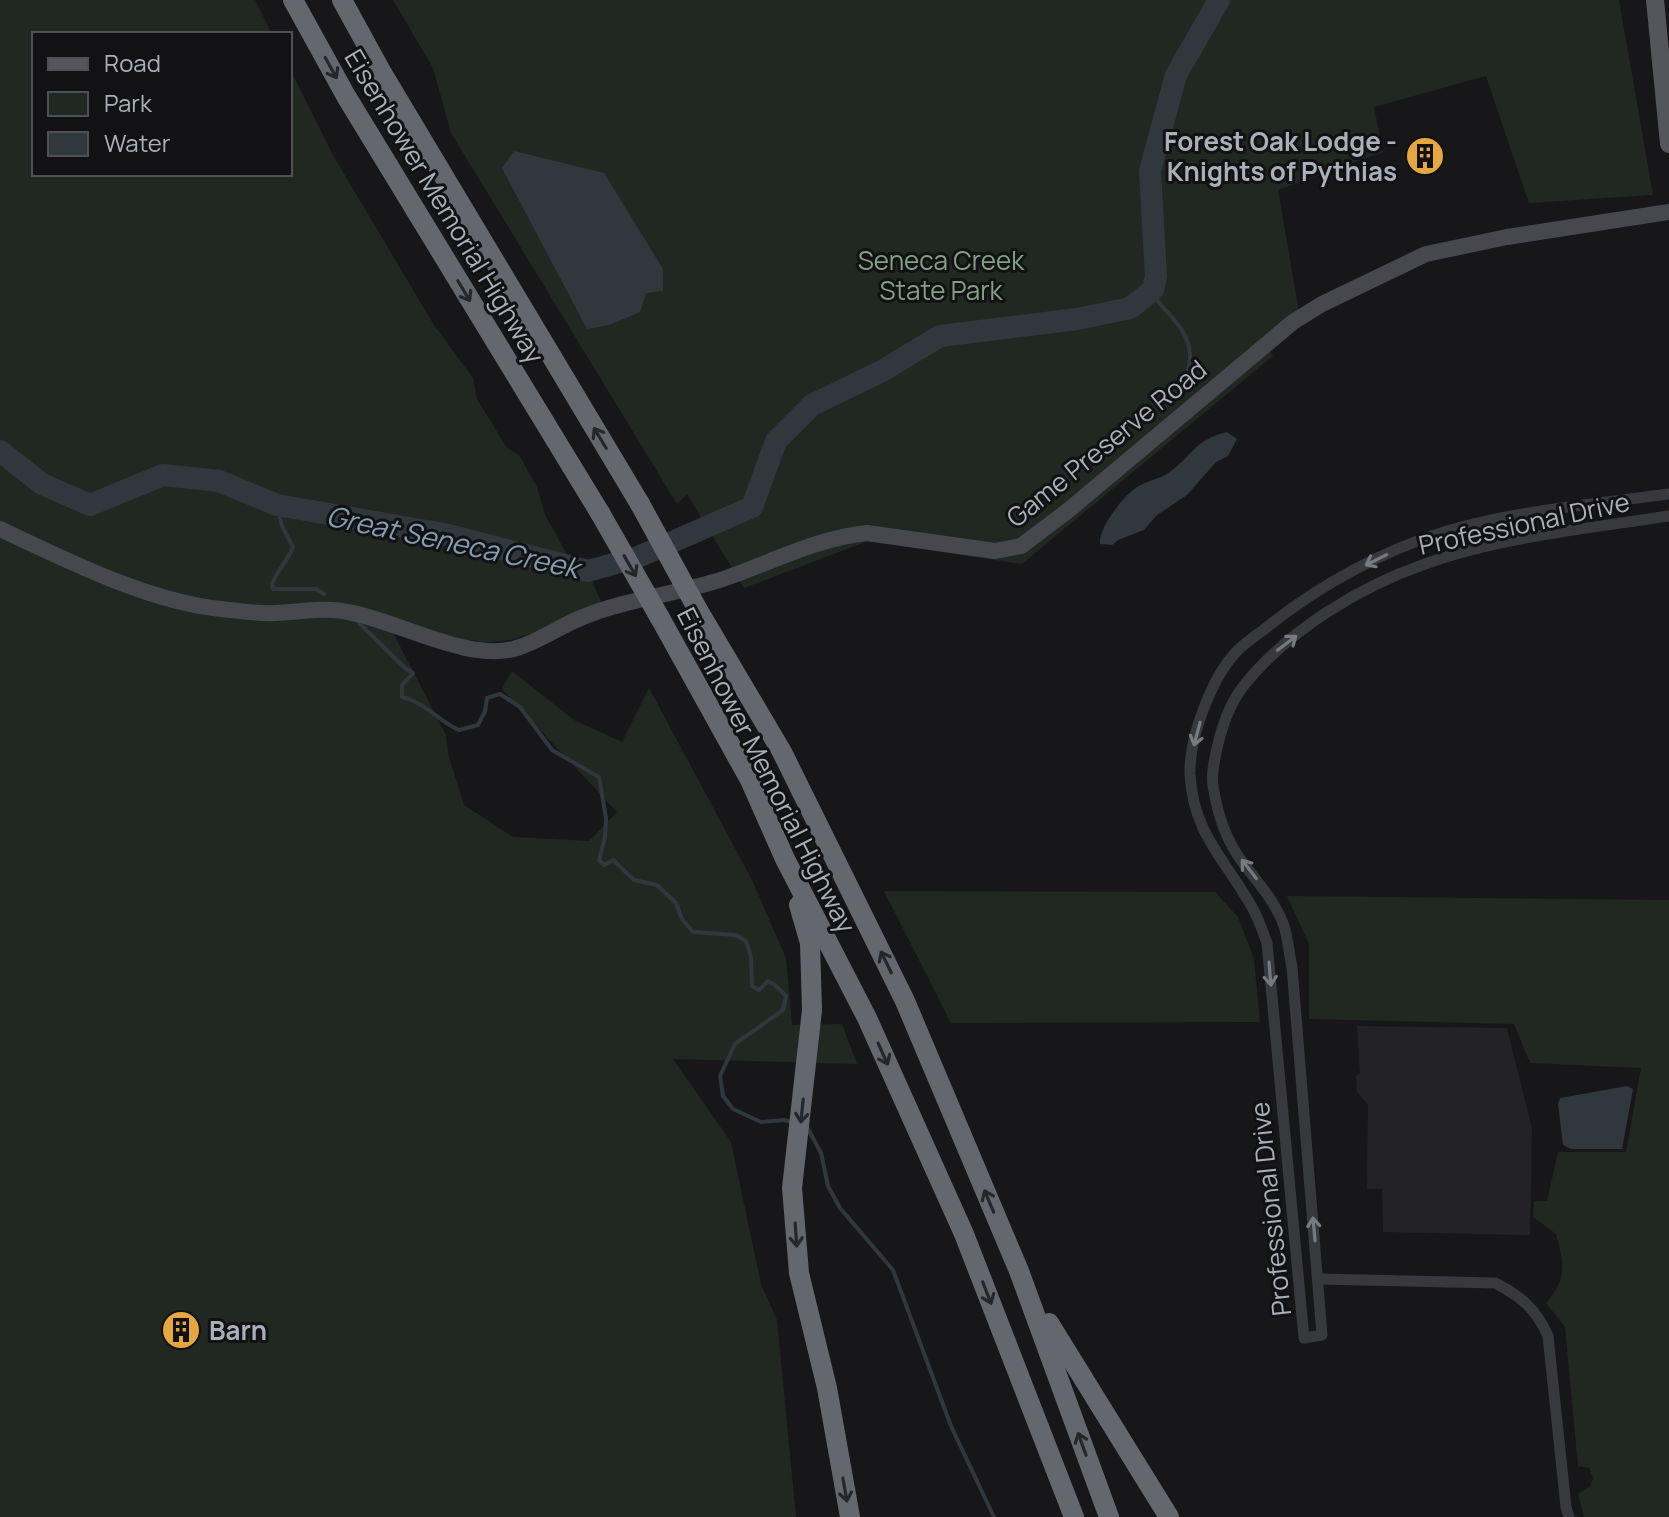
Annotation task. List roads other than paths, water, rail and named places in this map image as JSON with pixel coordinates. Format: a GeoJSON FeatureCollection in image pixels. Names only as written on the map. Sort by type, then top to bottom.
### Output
{"type":"FeatureCollection","features":[{"type":"Feature","properties":{"kind":"highway","name":"Eisenhower Memorial Highway"},"geometry":{"type":"LineString","coordinates":[[293,0],[346,96],[600,513],[750,780],[785,859],[867,1018],[964,1234],[1074,1517]]}},
{"type":"Feature","properties":{"kind":"highway"},"geometry":{"type":"LineString","coordinates":[[342,0],[382,73],[640,504],[782,752],[905,1001],[1019,1271],[1109,1517]]}},
{"type":"Feature","properties":{"kind":"highway"},"geometry":{"type":"LineString","coordinates":[[785,859],[810,943],[812,1010],[792,1188],[799,1273],[827,1388],[850,1517]]}},
{"type":"Feature","properties":{"kind":"highway"},"geometry":{"type":"LineString","coordinates":[[1019,1271],[1169,1517]]}},
{"type":"Feature","properties":{"kind":"main road"},"geometry":{"type":"LineString","coordinates":[[1655,0],[1669,144]]}},
{"type":"Feature","properties":{"kind":"street","name":"Game Preserve Road"},"geometry":{"type":"LineString","coordinates":[[0,529],[83,567],[163,596],[217,609],[272,614],[320,609],[346,611],[394,623],[469,649],[492,653],[518,648],[584,616],[721,579],[806,548],[853,535],[867,533],[995,551],[1021,546],[1070,509],[1293,322],[1322,304],[1426,254],[1507,237],[1669,212]]}},
{"type":"Feature","properties":{"kind":"street","name":"Professional Drive"},"geometry":{"type":"LineString","coordinates":[[1669,494],[1496,519],[1445,532],[1395,550],[1340,579],[1282,616],[1237,651],[1214,685],[1198,727],[1190,772],[1194,801],[1209,842],[1253,909],[1267,943],[1304,1338],[1322,1335],[1292,967],[1284,926],[1269,896],[1239,857],[1222,821],[1213,785],[1214,761],[1223,721],[1243,686],[1275,652],[1327,613],[1388,578],[1462,553],[1669,516]]}},
{"type":"Feature","properties":{"kind":"street"},"geometry":{"type":"LineString","coordinates":[[1318,1279],[1495,1283],[1513,1292],[1531,1307],[1548,1336],[1569,1517]]}},
{"type":"Feature","properties":{"kind":"water"},"geometry":{"type":"Polygon","coordinates":[[[514,151],[604,173],[663,269],[663,291],[646,293],[640,312],[609,325],[587,329],[502,168],[514,151]]]}},
{"type":"Feature","properties":{"kind":"water"},"geometry":{"type":"Polygon","coordinates":[[[1227,432],[1237,439],[1228,456],[1216,462],[1187,495],[1157,515],[1144,530],[1112,545],[1100,544],[1107,521],[1132,491],[1167,474],[1208,439],[1227,432]]]}},
{"type":"Feature","properties":{"kind":"water"},"geometry":{"type":"Polygon","coordinates":[[[1627,1086],[1633,1089],[1622,1149],[1571,1149],[1563,1145],[1560,1098],[1627,1086]]]}},
{"type":"Feature","properties":{"kind":"waterway","name":"Great Seneca Creek"},"geometry":{"type":"LineString","coordinates":[[0,451],[42,484],[90,505],[163,475],[219,481],[277,505],[444,534],[588,571],[638,557],[752,507],[776,441],[812,405],[882,371],[940,336],[1077,319],[1130,308],[1153,290],[1156,276],[1150,171],[1176,75],[1219,0]]}},
{"type":"Feature","properties":{"kind":"waterway"},"geometry":{"type":"LineString","coordinates":[[1153,290],[1159,303],[1182,330],[1189,346],[1188,372],[1181,392]]}},
{"type":"Feature","properties":{"kind":"waterway"},"geometry":{"type":"LineString","coordinates":[[277,505],[282,526],[293,547],[274,579],[273,589],[316,589],[324,594]]}},
{"type":"Feature","properties":{"kind":"waterway"},"geometry":{"type":"LineString","coordinates":[[359,623],[413,673],[402,685],[402,697],[459,730],[478,725],[487,698],[500,694],[520,707],[552,750],[599,777],[606,818],[599,860],[604,865],[613,860],[634,880],[657,885],[676,903],[682,919],[693,932],[736,935],[746,941],[751,957],[752,986],[759,990],[768,981],[786,996],[783,1010],[735,1044],[720,1076],[723,1096],[733,1109],[761,1122],[784,1120],[795,1123]]}},
{"type":"Feature","properties":{"kind":"waterway"},"geometry":{"type":"LineString","coordinates":[[807,1127],[821,1153],[828,1186],[840,1208],[893,1270],[951,1426],[994,1517]]}},
{"type":"Feature","properties":{"kind":"place","name":"Forest Oak Lodge - Knights of Pythias"},"geometry":{"type":"Point","coordinates":[1425,156]}},
{"type":"Feature","properties":{"kind":"place","name":"Barn"},"geometry":{"type":"Point","coordinates":[181,1330]}},
{"type":"Feature","properties":{"kind":"park label","name":"Seneca Creek State Park"},"geometry":{"type":"Point","coordinates":[941,275]}}]}
